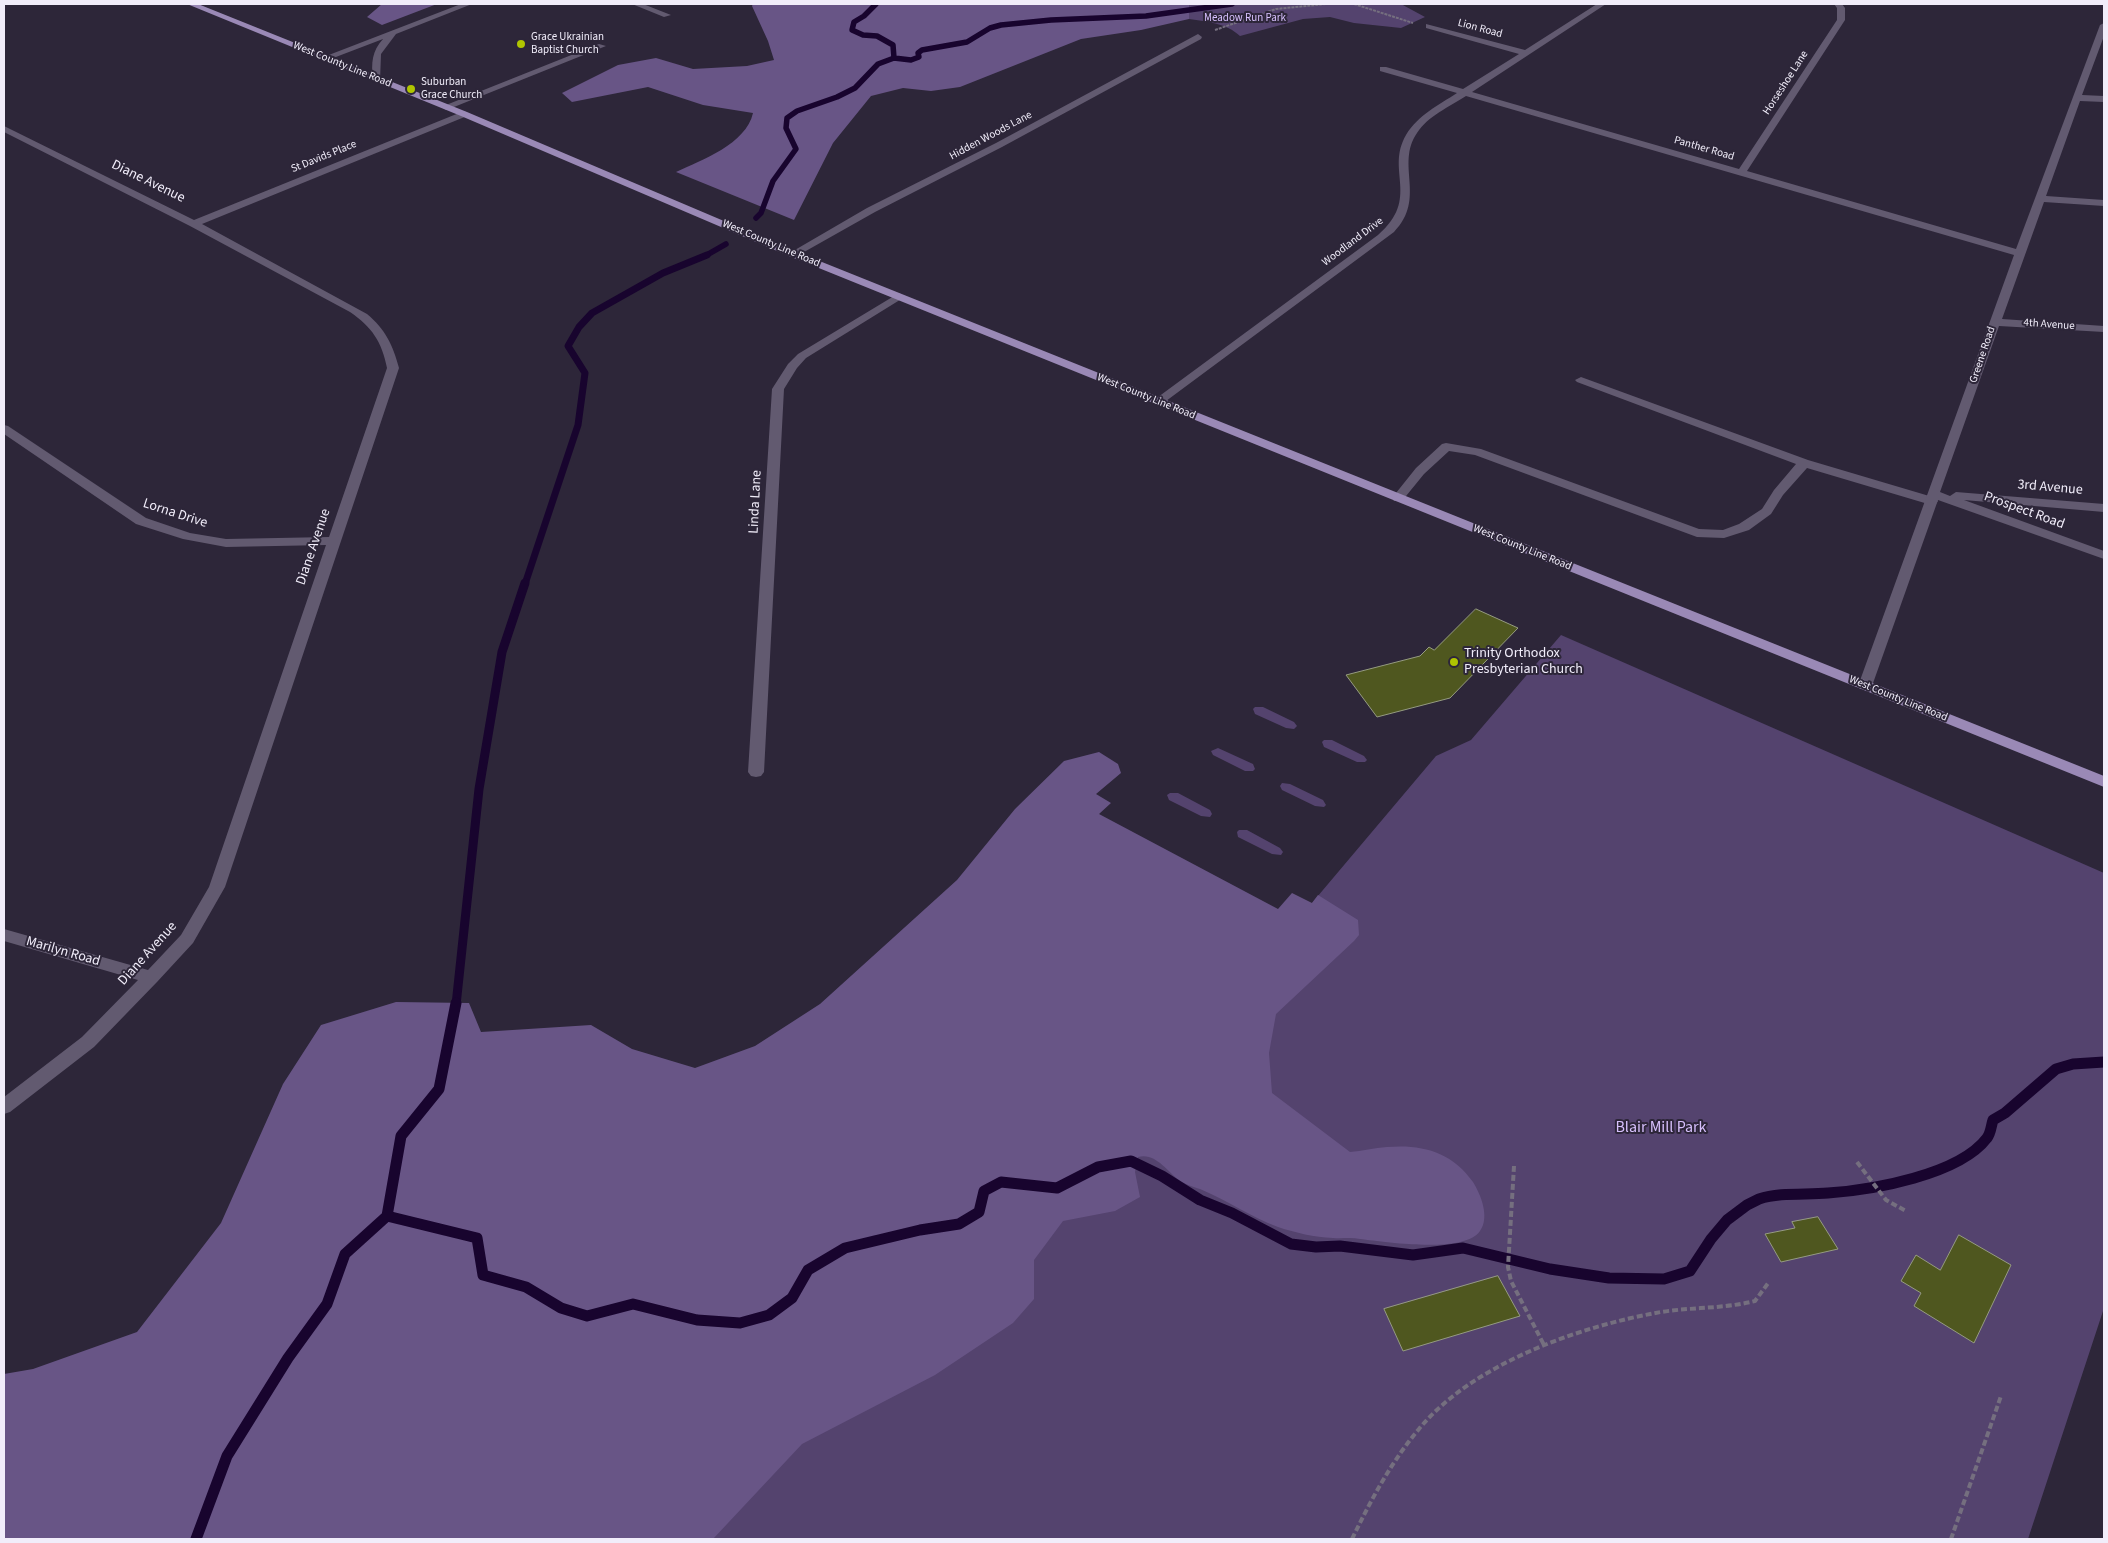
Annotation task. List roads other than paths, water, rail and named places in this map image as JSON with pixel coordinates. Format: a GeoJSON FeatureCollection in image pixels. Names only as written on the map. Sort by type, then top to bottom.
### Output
{"type":"FeatureCollection","features":[{"type":"Feature","properties":{"kind":"main road","name":"West County Line Road"},"geometry":{"type":"LineString","coordinates":[[191,4],[464,114],[793,254],[2104,782]]}},
{"type":"Feature","properties":{"kind":"street"},"geometry":{"type":"LineString","coordinates":[[325,58],[468,4]]}},
{"type":"Feature","properties":{"kind":"street"},"geometry":{"type":"LineString","coordinates":[[636,4],[667,15]]}},
{"type":"Feature","properties":{"kind":"street","name":"Woodland Drive"},"geometry":{"type":"LineString","coordinates":[[1158,402],[1382,237],[1394,226],[1402,215],[1406,202],[1405,148],[1408,137],[1425,118],[1602,4]]}},
{"type":"Feature","properties":{"kind":"street","name":"Horseshoe Lane"},"geometry":{"type":"LineString","coordinates":[[1741,173],[1841,20],[1841,8],[1838,4]]}},
{"type":"Feature","properties":{"kind":"street","name":"Greene Road"},"geometry":{"type":"LineString","coordinates":[[1864,686],[2019,254],[2104,25]]}},
{"type":"Feature","properties":{"kind":"street","name":"Lion Road"},"geometry":{"type":"LineString","coordinates":[[1429,26],[1526,53]]}},
{"type":"Feature","properties":{"kind":"street"},"geometry":{"type":"LineString","coordinates":[[377,79],[376,56],[380,45],[399,30]]}},
{"type":"Feature","properties":{"kind":"street","name":"Hidden Woods Lane"},"geometry":{"type":"LineString","coordinates":[[793,254],[871,210],[999,145],[1198,37]]}},
{"type":"Feature","properties":{"kind":"street"},"geometry":{"type":"LineString","coordinates":[[446,107],[602,46]]}},
{"type":"Feature","properties":{"kind":"street","name":"Panther Road"},"geometry":{"type":"LineString","coordinates":[[1383,70],[2019,254]]}},
{"type":"Feature","properties":{"kind":"street"},"geometry":{"type":"LineString","coordinates":[[2077,98],[2104,99]]}},
{"type":"Feature","properties":{"kind":"street","name":"St Davids Place"},"geometry":{"type":"LineString","coordinates":[[194,224],[464,114]]}},
{"type":"Feature","properties":{"kind":"street","name":"Diane Avenue"},"geometry":{"type":"LineString","coordinates":[[4,130],[194,224],[354,310],[371,321],[382,334],[393,368],[217,887],[187,938],[151,977],[88,1042],[4,1107]]}},
{"type":"Feature","properties":{"kind":"street"},"geometry":{"type":"LineString","coordinates":[[2040,199],[2104,203]]}},
{"type":"Feature","properties":{"kind":"street","name":"Linda Lane"},"geometry":{"type":"LineString","coordinates":[[756,772],[778,389],[792,366],[802,356],[899,296]]}},
{"type":"Feature","properties":{"kind":"street","name":"4th Avenue"},"geometry":{"type":"LineString","coordinates":[[1995,322],[2104,329]]}},
{"type":"Feature","properties":{"kind":"street"},"geometry":{"type":"LineString","coordinates":[[1581,380],[1804,463],[1933,498]]}},
{"type":"Feature","properties":{"kind":"street","name":"Lorna Drive"},"geometry":{"type":"LineString","coordinates":[[4,429],[141,521],[188,536],[226,543],[333,541]]}},
{"type":"Feature","properties":{"kind":"street"},"geometry":{"type":"LineString","coordinates":[[1398,498],[1420,471],[1446,447],[1477,452],[1697,533],[1724,534],[1744,527],[1767,511],[1788,481],[1804,463]]}},
{"type":"Feature","properties":{"kind":"street","name":"3rd Avenue"},"geometry":{"type":"LineString","coordinates":[[1933,498],[2104,508]]}},
{"type":"Feature","properties":{"kind":"street","name":"Prospect Road"},"geometry":{"type":"LineString","coordinates":[[1933,498],[2104,555]]}},
{"type":"Feature","properties":{"kind":"street","name":"Marilyn Road"},"geometry":{"type":"LineString","coordinates":[[4,935],[151,977]]}},
{"type":"Feature","properties":{"kind":"waterway"},"geometry":{"type":"LineString","coordinates":[[876,4],[864,16],[854,22],[852,30],[863,35],[877,36],[893,45],[894,58]]}},
{"type":"Feature","properties":{"kind":"waterway"},"geometry":{"type":"LineString","coordinates":[[894,58],[911,60],[919,57],[918,53],[922,50],[967,42],[990,28],[1001,25],[1051,20],[1146,16],[1232,4]]}},
{"type":"Feature","properties":{"kind":"waterway"},"geometry":{"type":"LineString","coordinates":[[756,218],[761,213],[773,181],[796,149],[786,128],[787,118],[797,111],[837,97],[855,88],[878,64],[894,58]]}},
{"type":"Feature","properties":{"kind":"waterway"},"geometry":{"type":"LineString","coordinates":[[706,255],[726,244]]}},
{"type":"Feature","properties":{"kind":"waterway"},"geometry":{"type":"LineString","coordinates":[[525,584],[578,425],[585,373],[568,346],[579,327],[592,313],[663,273],[706,255]]}},
{"type":"Feature","properties":{"kind":"waterway"},"geometry":{"type":"LineString","coordinates":[[456,1005],[479,789],[502,652],[525,583]]}},
{"type":"Feature","properties":{"kind":"waterway"},"geometry":{"type":"LineString","coordinates":[[387,1216],[401,1136],[439,1089],[456,1003]]}},
{"type":"Feature","properties":{"kind":"waterway"},"geometry":{"type":"LineString","coordinates":[[387,1216],[477,1238],[483,1275],[526,1287],[561,1308],[587,1316],[633,1304],[697,1320],[740,1323],[769,1315],[792,1298],[808,1270],[845,1248],[920,1230],[959,1224],[979,1212],[984,1191],[1001,1182],[1057,1188],[1098,1167],[1131,1161],[1162,1176],[1200,1200],[1232,1213],[1291,1244],[1316,1247],[1340,1246],[1413,1255],[1463,1248],[1550,1269],[1609,1278],[1664,1279],[1690,1271],[1711,1239],[1727,1220],[1747,1205],[1759,1199],[1776,1195],[1828,1193],[1867,1188],[1890,1184],[1936,1171],[1957,1162],[1974,1151],[1987,1138],[1993,1120],[2005,1113],[2056,1069],[2073,1064],[2104,1062]]}},
{"type":"Feature","properties":{"kind":"waterway"},"geometry":{"type":"LineString","coordinates":[[196,1539],[227,1456],[288,1358],[327,1304],[345,1254],[387,1216]]}},
{"type":"Feature","properties":{"kind":"place","name":"Grace Ukrainian Baptist Church"},"geometry":{"type":"Point","coordinates":[521,44]}},
{"type":"Feature","properties":{"kind":"place","name":"Suburban Grace Church"},"geometry":{"type":"Point","coordinates":[411,89]}},
{"type":"Feature","properties":{"kind":"place","name":"Trinity Orthodox Presbyterian Church"},"geometry":{"type":"Point","coordinates":[1454,662]}},
{"type":"Feature","properties":{"kind":"park label","name":"Meadow Run Park"},"geometry":{"type":"Point","coordinates":[1245,19]}},
{"type":"Feature","properties":{"kind":"park label","name":"Blair Mill Park"},"geometry":{"type":"Point","coordinates":[1661,1128]}}]}
